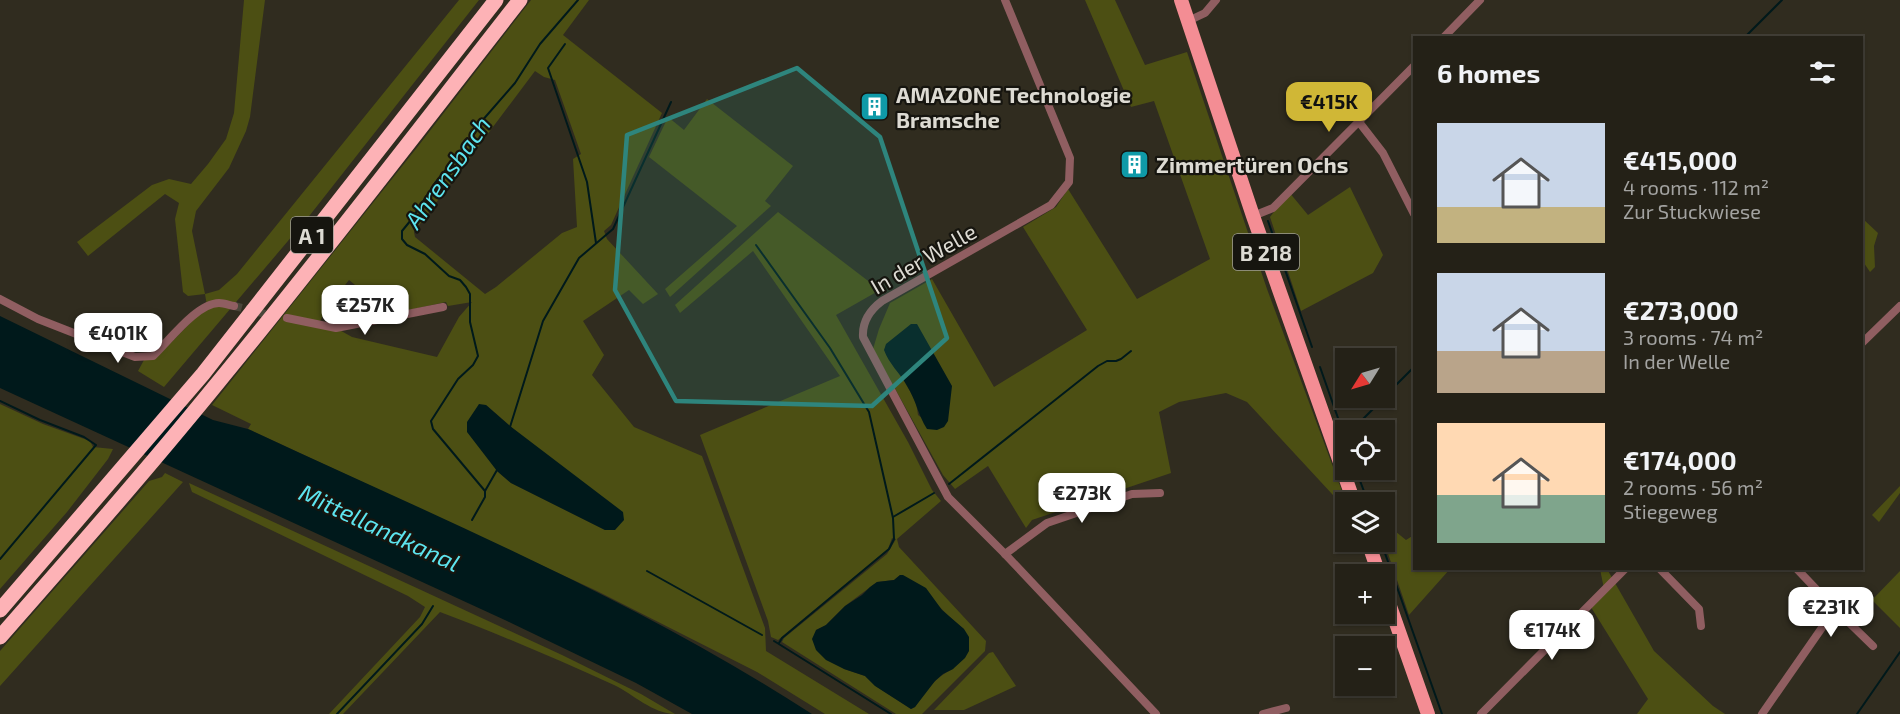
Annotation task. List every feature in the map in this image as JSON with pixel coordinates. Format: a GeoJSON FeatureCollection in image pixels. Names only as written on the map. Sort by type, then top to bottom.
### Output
{"type":"FeatureCollection","features":[{"type":"Feature","properties":{"kind":"highway","name":"A 1"},"geometry":{"type":"LineString","coordinates":[[0,610],[185,395],[496,0]]}},
{"type":"Feature","properties":{"kind":"highway","name":"A 1"},"geometry":{"type":"LineString","coordinates":[[0,637],[201,403],[303,278],[520,0]]}},
{"type":"Feature","properties":{"kind":"main road","name":"B 218"},"geometry":{"type":"LineString","coordinates":[[1181,0],[1351,492]]}},
{"type":"Feature","properties":{"kind":"main road"},"geometry":{"type":"LineString","coordinates":[[1395,621],[1428,714]]}},
{"type":"Feature","properties":{"kind":"street","name":"In der Welle"},"geometry":{"type":"LineString","coordinates":[[1005,0],[1070,158],[1069,182],[1051,205],[882,300],[871,309],[862,329],[862,337],[948,497],[1156,714]]}},
{"type":"Feature","properties":{"kind":"street"},"geometry":{"type":"LineString","coordinates":[[1188,21],[1205,13],[1216,0]]}},
{"type":"Feature","properties":{"kind":"street"},"geometry":{"type":"LineString","coordinates":[[1445,36],[1480,0]]}},
{"type":"Feature","properties":{"kind":"street"},"geometry":{"type":"LineString","coordinates":[[1254,216],[1273,208],[1413,67]]}},
{"type":"Feature","properties":{"kind":"street"},"geometry":{"type":"LineString","coordinates":[[1359,122],[1383,153],[1413,212]]}},
{"type":"Feature","properties":{"kind":"street"},"geometry":{"type":"LineString","coordinates":[[0,299],[38,319],[135,357],[153,356],[198,311],[207,306],[220,303],[234,306]]}},
{"type":"Feature","properties":{"kind":"street"},"geometry":{"type":"LineString","coordinates":[[1863,342],[1900,306]]}},
{"type":"Feature","properties":{"kind":"street"},"geometry":{"type":"LineString","coordinates":[[287,318],[336,328],[443,307]]}},
{"type":"Feature","properties":{"kind":"street"},"geometry":{"type":"LineString","coordinates":[[1005,554],[1047,522],[1132,494],[1160,493]]}},
{"type":"Feature","properties":{"kind":"street"},"geometry":{"type":"LineString","coordinates":[[1481,714],[1624,570]]}},
{"type":"Feature","properties":{"kind":"street"},"geometry":{"type":"LineString","coordinates":[[1661,570],[1699,609],[1701,626]]}},
{"type":"Feature","properties":{"kind":"street"},"geometry":{"type":"LineString","coordinates":[[1798,570],[1873,646]]}},
{"type":"Feature","properties":{"kind":"street"},"geometry":{"type":"LineString","coordinates":[[1762,714],[1835,609]]}},
{"type":"Feature","properties":{"kind":"street"},"geometry":{"type":"LineString","coordinates":[[1263,714],[1287,708]]}},
{"type":"Feature","properties":{"kind":"highlighted area"},"geometry":{"type":"Polygon","coordinates":[[[797,68],[880,137],[947,338],[872,406],[676,401],[615,290],[627,135],[797,68]]]}},
{"type":"Feature","properties":{"kind":"shaded area"},"geometry":{"type":"Polygon","coordinates":[[[244,0],[265,0],[250,117],[246,131],[229,168],[196,211],[192,231],[205,294],[188,296],[183,292],[175,219],[179,203],[165,194],[88,256],[77,242],[152,185],[169,179],[191,184],[208,164],[226,139],[234,113],[244,0]]]}},
{"type":"Feature","properties":{"kind":"shaded area"},"geometry":{"type":"Polygon","coordinates":[[[459,0],[479,0],[310,215],[164,387],[138,371],[144,360],[155,359],[207,306],[205,294],[219,290],[237,274],[459,0]]]}},
{"type":"Feature","properties":{"kind":"shaded area"},"geometry":{"type":"Polygon","coordinates":[[[531,0],[589,0],[563,35],[662,113],[611,225],[604,231],[607,239],[658,294],[643,304],[629,290],[583,321],[604,355],[592,375],[634,427],[702,456],[765,628],[766,651],[869,714],[825,714],[757,672],[597,591],[248,429],[251,424],[212,405],[531,0]],[[535,71],[414,232],[415,237],[485,294],[562,233],[577,227],[573,159],[581,154],[555,80],[535,71]],[[349,280],[327,308],[318,325],[336,328],[352,337],[437,357],[459,317],[472,302],[448,306],[446,302],[390,314],[349,280]],[[486,405],[497,471],[511,483],[605,530],[615,529],[486,405]]]}},
{"type":"Feature","properties":{"kind":"shaded area"},"geometry":{"type":"Polygon","coordinates":[[[1085,0],[1115,0],[1145,65],[1187,52],[1267,289],[1335,472],[1335,480],[1338,480],[1342,492],[1335,492],[1335,497],[1247,402],[1226,393],[1179,402],[1159,412],[1171,473],[1032,520],[1026,528],[988,466],[955,489],[943,475],[873,349],[890,303],[932,279],[994,387],[1087,330],[1023,227],[1056,207],[1068,189],[1137,299],[1210,259],[1154,101],[1131,107],[1085,0]],[[906,384],[916,402],[918,415],[937,430],[906,384]]]}},
{"type":"Feature","properties":{"kind":"shaded area"},"geometry":{"type":"Polygon","coordinates":[[[707,99],[793,166],[765,201],[771,206],[670,297],[665,289],[737,226],[649,157],[668,117],[684,130],[707,99]]]}},
{"type":"Feature","properties":{"kind":"shaded area"},"geometry":{"type":"Polygon","coordinates":[[[1350,187],[1383,255],[1373,273],[1301,311],[1270,217],[1289,192],[1308,215],[1350,187]]]}},
{"type":"Feature","properties":{"kind":"shaded area"},"geometry":{"type":"Polygon","coordinates":[[[778,212],[880,290],[836,315],[908,442],[932,490],[941,501],[897,539],[899,547],[986,641],[985,651],[922,714],[896,714],[782,642],[887,554],[896,539],[892,538],[888,549],[778,640],[771,637],[768,621],[700,435],[840,376],[753,251],[680,313],[675,305],[778,212]],[[900,575],[894,580],[877,582],[845,606],[826,625],[816,630],[844,669],[865,676],[911,709],[936,680],[953,669],[964,629],[909,580],[900,575]]]}},
{"type":"Feature","properties":{"kind":"shaded area"},"geometry":{"type":"Polygon","coordinates":[[[1863,219],[1878,233],[1874,246],[1875,267],[1870,272],[1863,262],[1863,219]]]}},
{"type":"Feature","properties":{"kind":"shaded area"},"geometry":{"type":"Polygon","coordinates":[[[0,404],[43,424],[90,441],[93,447],[113,449],[108,459],[67,512],[0,589],[0,404]]]}},
{"type":"Feature","properties":{"kind":"shaded area"},"geometry":{"type":"Polygon","coordinates":[[[165,473],[183,482],[0,686],[0,651],[149,481],[162,477],[165,473]]]}},
{"type":"Feature","properties":{"kind":"shaded area"},"geometry":{"type":"Polygon","coordinates":[[[189,483],[562,655],[641,694],[675,714],[659,711],[614,685],[440,612],[343,714],[329,714],[420,617],[425,607],[408,596],[192,492],[189,483]]]}},
{"type":"Feature","properties":{"kind":"shaded area"},"geometry":{"type":"Polygon","coordinates":[[[1900,486],[1900,493],[1879,522],[1872,515],[1900,486]]]}},
{"type":"Feature","properties":{"kind":"shaded area"},"geometry":{"type":"Polygon","coordinates":[[[1395,531],[1406,540],[1413,536],[1413,570],[1449,570],[1409,615],[1395,574],[1395,564],[1392,564],[1387,552],[1395,552],[1395,531]]]}},
{"type":"Feature","properties":{"kind":"shaded area"},"geometry":{"type":"Polygon","coordinates":[[[1600,570],[1608,570],[1654,651],[1713,706],[1725,714],[1637,714],[1648,699],[1589,604],[1604,589],[1600,570]]]}},
{"type":"Feature","properties":{"kind":"shaded area"},"geometry":{"type":"Polygon","coordinates":[[[1900,571],[1900,628],[1872,600],[1900,571]]]}},
{"type":"Feature","properties":{"kind":"shaded area"},"geometry":{"type":"Polygon","coordinates":[[[993,652],[1016,686],[964,710],[934,710],[989,653],[993,652]]]}},
{"type":"Feature","properties":{"kind":"water","name":"Mittellandkanal"},"geometry":{"type":"Polygon","coordinates":[[[0,316],[213,420],[248,429],[535,562],[676,633],[745,672],[812,714],[692,714],[636,683],[507,621],[0,388],[0,316]]]}},
{"type":"Feature","properties":{"kind":"water"},"geometry":{"type":"Polygon","coordinates":[[[911,324],[917,324],[952,386],[948,421],[944,427],[937,430],[927,429],[910,391],[884,350],[886,344],[911,324]]]}},
{"type":"Feature","properties":{"kind":"water"},"geometry":{"type":"Polygon","coordinates":[[[479,404],[486,405],[623,512],[624,520],[615,530],[605,530],[511,483],[497,471],[467,432],[467,422],[479,404]]]}},
{"type":"Feature","properties":{"kind":"water"},"geometry":{"type":"Polygon","coordinates":[[[900,575],[926,588],[942,610],[964,629],[969,637],[969,651],[965,658],[935,681],[911,709],[875,686],[865,676],[826,660],[816,650],[812,639],[816,630],[826,625],[845,606],[870,587],[877,582],[894,580],[900,575]]]}},
{"type":"Feature","properties":{"kind":"waterway","name":"Ahrensbach"},"geometry":{"type":"LineString","coordinates":[[472,520],[485,497],[485,491],[433,429],[431,421],[458,379],[473,365],[478,356],[470,322],[470,294],[460,280],[449,276],[425,254],[407,245],[402,239],[402,231],[435,183],[472,138],[481,122],[515,83],[540,44],[578,0]]}},
{"type":"Feature","properties":{"kind":"waterway"},"geometry":{"type":"LineString","coordinates":[[1746,36],[1782,0]]}},
{"type":"Feature","properties":{"kind":"waterway"},"geometry":{"type":"LineString","coordinates":[[565,44],[548,68],[587,182],[596,243]]}},
{"type":"Feature","properties":{"kind":"waterway"},"geometry":{"type":"LineString","coordinates":[[510,427],[543,321],[579,258],[613,229],[671,102]]}},
{"type":"Feature","properties":{"kind":"waterway"},"geometry":{"type":"LineString","coordinates":[[1268,221],[1312,347]]}},
{"type":"Feature","properties":{"kind":"waterway"},"geometry":{"type":"LineString","coordinates":[[756,245],[830,348],[869,412],[893,518],[894,539],[889,549],[782,638],[779,643]]}},
{"type":"Feature","properties":{"kind":"waterway"},"geometry":{"type":"LineString","coordinates":[[949,484],[1098,366],[1107,361],[1121,359],[1131,351]]}},
{"type":"Feature","properties":{"kind":"waterway"},"geometry":{"type":"LineString","coordinates":[[1320,367],[1339,420]]}},
{"type":"Feature","properties":{"kind":"waterway"},"geometry":{"type":"LineString","coordinates":[[1395,386],[1413,368]]}},
{"type":"Feature","properties":{"kind":"waterway"},"geometry":{"type":"LineString","coordinates":[[0,401],[84,437],[96,445],[0,559]]}},
{"type":"Feature","properties":{"kind":"waterway"},"geometry":{"type":"LineString","coordinates":[[1362,420],[1374,408]]}},
{"type":"Feature","properties":{"kind":"waterway"},"geometry":{"type":"LineString","coordinates":[[485,491],[497,470]]}},
{"type":"Feature","properties":{"kind":"waterway"},"geometry":{"type":"LineString","coordinates":[[1360,480],[1364,492]]}},
{"type":"Feature","properties":{"kind":"waterway"},"geometry":{"type":"LineString","coordinates":[[893,517],[934,493]]}},
{"type":"Feature","properties":{"kind":"waterway"},"geometry":{"type":"LineString","coordinates":[[1385,552],[1442,714]]}},
{"type":"Feature","properties":{"kind":"waterway"},"geometry":{"type":"LineString","coordinates":[[647,571],[762,635]]}},
{"type":"Feature","properties":{"kind":"waterway","name":"Ahrensbach"},"geometry":{"type":"LineString","coordinates":[[337,714],[422,624],[433,606]]}},
{"type":"Feature","properties":{"kind":"waterway"},"geometry":{"type":"LineString","coordinates":[[774,641],[891,714]]}},
{"type":"Feature","properties":{"kind":"waterway"},"geometry":{"type":"LineString","coordinates":[[1857,714],[1900,652]]}},
{"type":"Feature","properties":{"kind":"tunnel"},"geometry":{"type":"LineString","coordinates":[[234,306],[274,316]]}},
{"type":"Feature","properties":{"kind":"place","name":"AMAZONE Technologie Bramsche"},"geometry":{"type":"Point","coordinates":[875,107]}},
{"type":"Feature","properties":{"kind":"place","name":"Zimmertüren Ochs"},"geometry":{"type":"Point","coordinates":[1135,164]}}]}
